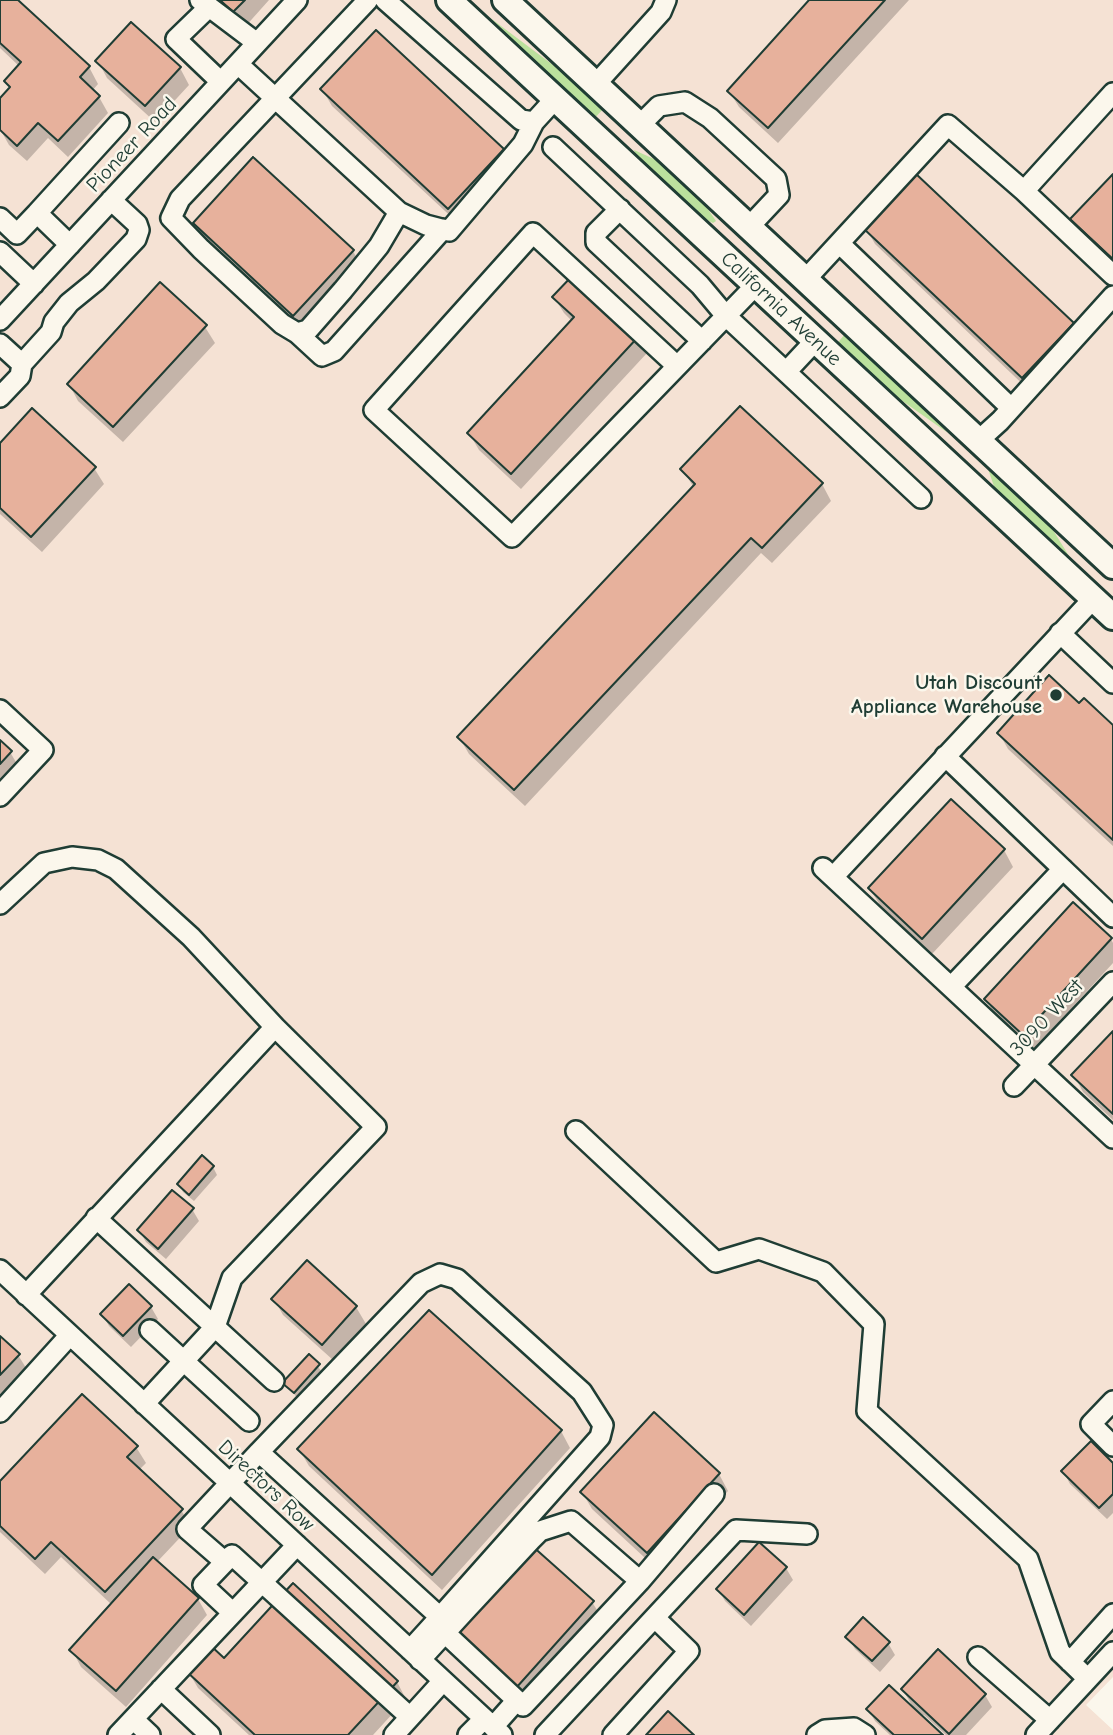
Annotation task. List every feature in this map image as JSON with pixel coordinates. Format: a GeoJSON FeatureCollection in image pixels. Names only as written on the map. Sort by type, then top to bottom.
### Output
{"type":"FeatureCollection","features":[{"type":"Feature","properties":{"kind":"main road","name":"California Avenue"},"geometry":{"type":"LineString","coordinates":[[449,0],[1113,617]]}},
{"type":"Feature","properties":{"kind":"main road","name":"California Avenue"},"geometry":{"type":"LineString","coordinates":[[505,0],[1113,566]]}},
{"type":"Feature","properties":{"kind":"main road"},"geometry":{"type":"LineString","coordinates":[[613,153],[639,126]]}},
{"type":"Feature","properties":{"kind":"main road"},"geometry":{"type":"LineString","coordinates":[[723,256],[748,228]]}},
{"type":"Feature","properties":{"kind":"main road"},"geometry":{"type":"LineString","coordinates":[[780,309],[805,280]]}},
{"type":"Feature","properties":{"kind":"main road"},"geometry":{"type":"LineString","coordinates":[[952,468],[978,441]]}},
{"type":"Feature","properties":{"kind":"street","name":"Pioneer Road"},"geometry":{"type":"LineString","coordinates":[[0,320],[297,0]]}},
{"type":"Feature","properties":{"kind":"street"},"geometry":{"type":"LineString","coordinates":[[368,0],[180,200],[171,218],[201,250],[282,324],[297,333],[322,356],[334,351],[443,229]]}},
{"type":"Feature","properties":{"kind":"street"},"geometry":{"type":"LineString","coordinates":[[385,0],[521,120],[534,122]]}},
{"type":"Feature","properties":{"kind":"street"},"geometry":{"type":"LineString","coordinates":[[595,85],[661,12],[666,0]]}},
{"type":"Feature","properties":{"kind":"street"},"geometry":{"type":"LineString","coordinates":[[221,82],[176,39],[204,4],[257,43]]}},
{"type":"Feature","properties":{"kind":"street"},"geometry":{"type":"LineString","coordinates":[[238,64],[399,212],[426,225],[449,231],[491,184],[523,144],[534,122],[555,99]]}},
{"type":"Feature","properties":{"kind":"street"},"geometry":{"type":"LineString","coordinates":[[1024,191],[1113,93]]}},
{"type":"Feature","properties":{"kind":"street"},"geometry":{"type":"LineString","coordinates":[[639,126],[659,106],[685,102],[720,126],[776,179],[779,195],[748,228]]}},
{"type":"Feature","properties":{"kind":"street"},"geometry":{"type":"LineString","coordinates":[[0,218],[17,234],[119,123]]}},
{"type":"Feature","properties":{"kind":"street"},"geometry":{"type":"LineString","coordinates":[[805,280],[948,125],[1024,191],[1113,275]]}},
{"type":"Feature","properties":{"kind":"street"},"geometry":{"type":"LineString","coordinates":[[552,147],[700,285],[726,316],[921,498]]}},
{"type":"Feature","properties":{"kind":"street"},"geometry":{"type":"LineString","coordinates":[[0,397],[20,376],[22,364],[51,332],[54,321],[69,303],[96,281],[136,239],[139,230],[137,224],[111,200]]}},
{"type":"Feature","properties":{"kind":"street"},"geometry":{"type":"LineString","coordinates":[[620,209],[596,233],[596,242],[702,341]]}},
{"type":"Feature","properties":{"kind":"street"},"geometry":{"type":"LineString","coordinates":[[297,333],[308,330],[343,290],[379,246],[399,212]]}},
{"type":"Feature","properties":{"kind":"street"},"geometry":{"type":"LineString","coordinates":[[37,213],[70,245]]}},
{"type":"Feature","properties":{"kind":"street"},"geometry":{"type":"LineString","coordinates":[[677,366],[533,233],[374,410],[512,537],[755,286]]}},
{"type":"Feature","properties":{"kind":"street"},"geometry":{"type":"LineString","coordinates":[[839,243],[1011,408]]}},
{"type":"Feature","properties":{"kind":"street"},"geometry":{"type":"LineString","coordinates":[[0,252],[34,284]]}},
{"type":"Feature","properties":{"kind":"street"},"geometry":{"type":"LineString","coordinates":[[978,441],[1113,296]]}},
{"type":"Feature","properties":{"kind":"street"},"geometry":{"type":"LineString","coordinates":[[786,372],[815,341]]}},
{"type":"Feature","properties":{"kind":"street"},"geometry":{"type":"LineString","coordinates":[[0,344],[22,364]]}},
{"type":"Feature","properties":{"kind":"street"},"geometry":{"type":"LineString","coordinates":[[1093,599],[945,756],[828,873],[1113,1138]]}},
{"type":"Feature","properties":{"kind":"street"},"geometry":{"type":"LineString","coordinates":[[1060,634],[1113,683]]}},
{"type":"Feature","properties":{"kind":"street"},"geometry":{"type":"LineString","coordinates":[[0,710],[43,750],[0,796]]}},
{"type":"Feature","properties":{"kind":"street"},"geometry":{"type":"LineString","coordinates":[[945,756],[1113,917]]}},
{"type":"Feature","properties":{"kind":"street"},"geometry":{"type":"LineString","coordinates":[[0,904],[44,863],[72,857],[98,860],[116,869],[191,937],[275,1027],[376,1127],[232,1278],[215,1327],[144,1404]]}},
{"type":"Feature","properties":{"kind":"street"},"geometry":{"type":"LineString","coordinates":[[951,988],[1063,869]]}},
{"type":"Feature","properties":{"kind":"street","name":"3090 West"},"geometry":{"type":"LineString","coordinates":[[1014,1086],[1113,982]]}},
{"type":"Feature","properties":{"kind":"street"},"geometry":{"type":"LineString","coordinates":[[26,1295],[275,1027]]}},
{"type":"Feature","properties":{"kind":"street"},"geometry":{"type":"LineString","coordinates":[[576,1131],[716,1262],[759,1249],[823,1272],[874,1324],[867,1411],[1027,1559],[1060,1653],[1088,1679]]}},
{"type":"Feature","properties":{"kind":"street"},"geometry":{"type":"LineString","coordinates":[[96,1218],[274,1381]]}},
{"type":"Feature","properties":{"kind":"street","name":"Directors Row"},"geometry":{"type":"LineString","coordinates":[[0,1270],[493,1727]]}},
{"type":"Feature","properties":{"kind":"street"},"geometry":{"type":"LineString","coordinates":[[225,1562],[187,1529],[421,1283],[440,1274],[457,1279],[582,1392],[603,1425],[600,1437],[443,1625]]}},
{"type":"Feature","properties":{"kind":"street"},"geometry":{"type":"LineString","coordinates":[[150,1330],[249,1421]]}},
{"type":"Feature","properties":{"kind":"street"},"geometry":{"type":"LineString","coordinates":[[0,1412],[70,1335]]}},
{"type":"Feature","properties":{"kind":"street"},"geometry":{"type":"LineString","coordinates":[[1113,1401],[1091,1424],[1113,1446]]}},
{"type":"Feature","properties":{"kind":"street"},"geometry":{"type":"LineString","coordinates":[[259,1452],[443,1625],[523,1706],[640,1581],[715,1494]]}},
{"type":"Feature","properties":{"kind":"street"},"geometry":{"type":"LineString","coordinates":[[415,1655],[540,1531],[571,1521],[640,1581]]}},
{"type":"Feature","properties":{"kind":"street"},"geometry":{"type":"LineString","coordinates":[[546,1734],[736,1530],[807,1534]]}},
{"type":"Feature","properties":{"kind":"street"},"geometry":{"type":"LineString","coordinates":[[118,1735],[297,1545]]}},
{"type":"Feature","properties":{"kind":"street"},"geometry":{"type":"LineString","coordinates":[[233,1613],[203,1586],[232,1555],[410,1717]]}},
{"type":"Feature","properties":{"kind":"street"},"geometry":{"type":"LineString","coordinates":[[1070,1662],[1113,1614]]}},
{"type":"Feature","properties":{"kind":"street"},"geometry":{"type":"LineString","coordinates":[[613,1735],[689,1651],[655,1618]]}},
{"type":"Feature","properties":{"kind":"street"},"geometry":{"type":"LineString","coordinates":[[978,1657],[1043,1728],[1113,1652]]}},
{"type":"Feature","properties":{"kind":"street"},"geometry":{"type":"LineString","coordinates":[[394,1735],[443,1681]]}},
{"type":"Feature","properties":{"kind":"street"},"geometry":{"type":"LineString","coordinates":[[160,1689],[211,1735]]}},
{"type":"Feature","properties":{"kind":"street"},"geometry":{"type":"LineString","coordinates":[[468,1735],[493,1727],[517,1700]]}},
{"type":"Feature","properties":{"kind":"street"},"geometry":{"type":"LineString","coordinates":[[133,1719],[150,1735]]}},
{"type":"Feature","properties":{"kind":"street"},"geometry":{"type":"LineString","coordinates":[[817,1735],[825,1730],[854,1728],[865,1735]]}},
{"type":"Feature","properties":{"kind":"shaded area"},"geometry":{"type":"Polygon","coordinates":[[[0,0],[1113,0],[1113,1677],[1086,1705],[1113,1730],[1113,1735],[0,1735],[0,0]]]}},
{"type":"Feature","properties":{"kind":"green space"},"geometry":{"type":"Polygon","coordinates":[[[477,8],[585,89],[604,108],[591,122],[474,13],[477,8]]]}},
{"type":"Feature","properties":{"kind":"green space"},"geometry":{"type":"Polygon","coordinates":[[[634,150],[663,163],[701,199],[716,221],[713,223],[685,209],[639,165],[634,150]]]}},
{"type":"Feature","properties":{"kind":"green space"},"geometry":{"type":"Polygon","coordinates":[[[845,334],[948,433],[864,374],[835,346],[845,334]]]}},
{"type":"Feature","properties":{"kind":"green space"},"geometry":{"type":"Polygon","coordinates":[[[987,466],[1048,522],[1082,577],[998,498],[987,466]]]}},
{"type":"Feature","properties":{"kind":"building"},"geometry":{"type":"Polygon","coordinates":[[[0,0],[18,0],[90,66],[80,77],[100,96],[58,141],[38,123],[17,146],[0,130],[0,98],[10,87],[4,81],[21,62],[0,43],[0,0]]]}},
{"type":"Feature","properties":{"kind":"building"},"geometry":{"type":"Polygon","coordinates":[[[220,0],[245,0],[233,12],[220,0]]]}},
{"type":"Feature","properties":{"kind":"building"},"geometry":{"type":"Polygon","coordinates":[[[809,0],[885,0],[768,128],[727,91],[809,0]]]}},
{"type":"Feature","properties":{"kind":"building"},"geometry":{"type":"Polygon","coordinates":[[[131,22],[181,67],[145,106],[95,61],[131,22]]]}},
{"type":"Feature","properties":{"kind":"building"},"geometry":{"type":"Polygon","coordinates":[[[376,30],[504,149],[448,209],[320,89],[376,30]]]}},
{"type":"Feature","properties":{"kind":"building"},"geometry":{"type":"Polygon","coordinates":[[[253,157],[354,250],[293,316],[193,223],[253,157]]]}},
{"type":"Feature","properties":{"kind":"building"},"geometry":{"type":"Polygon","coordinates":[[[915,173],[1074,323],[1022,378],[863,228],[915,173]]]}},
{"type":"Feature","properties":{"kind":"building"},"geometry":{"type":"Polygon","coordinates":[[[1113,174],[1113,259],[1070,219],[1113,174]]]}},
{"type":"Feature","properties":{"kind":"building"},"geometry":{"type":"Polygon","coordinates":[[[573,275],[639,336],[511,474],[467,433],[574,317],[552,297],[573,275]]]}},
{"type":"Feature","properties":{"kind":"building"},"geometry":{"type":"Polygon","coordinates":[[[160,282],[207,325],[113,427],[67,384],[160,282]]]}},
{"type":"Feature","properties":{"kind":"building"},"geometry":{"type":"Polygon","coordinates":[[[740,406],[823,483],[762,548],[751,538],[514,790],[457,737],[695,484],[680,469],[740,406]]]}},
{"type":"Feature","properties":{"kind":"building"},"geometry":{"type":"Polygon","coordinates":[[[32,408],[96,467],[31,537],[0,508],[0,443],[32,408]]]}},
{"type":"Feature","properties":{"kind":"building"},"geometry":{"type":"Polygon","coordinates":[[[1049,675],[1079,703],[1084,698],[1113,725],[1113,840],[997,733],[1049,675]]]}},
{"type":"Feature","properties":{"kind":"building"},"geometry":{"type":"Polygon","coordinates":[[[0,740],[12,751],[0,764],[0,740]]]}},
{"type":"Feature","properties":{"kind":"building"},"geometry":{"type":"Polygon","coordinates":[[[951,799],[1005,849],[922,939],[868,888],[951,799]]]}},
{"type":"Feature","properties":{"kind":"building"},"geometry":{"type":"Polygon","coordinates":[[[1073,902],[1112,938],[1023,1035],[984,999],[1073,902]]]}},
{"type":"Feature","properties":{"kind":"building"},"geometry":{"type":"Polygon","coordinates":[[[1113,1031],[1113,1114],[1071,1075],[1113,1031]]]}},
{"type":"Feature","properties":{"kind":"building"},"geometry":{"type":"Polygon","coordinates":[[[202,1155],[214,1166],[189,1195],[177,1184],[202,1155]]]}},
{"type":"Feature","properties":{"kind":"building"},"geometry":{"type":"Polygon","coordinates":[[[172,1190],[194,1208],[158,1249],[137,1230],[172,1190]]]}},
{"type":"Feature","properties":{"kind":"building"},"geometry":{"type":"Polygon","coordinates":[[[307,1260],[357,1306],[322,1345],[271,1299],[307,1260]]]}},
{"type":"Feature","properties":{"kind":"building"},"geometry":{"type":"Polygon","coordinates":[[[129,1284],[152,1306],[123,1336],[100,1314],[129,1284]]]}},
{"type":"Feature","properties":{"kind":"building"},"geometry":{"type":"Polygon","coordinates":[[[429,1310],[562,1430],[432,1575],[297,1449],[429,1310]]]}},
{"type":"Feature","properties":{"kind":"building"},"geometry":{"type":"Polygon","coordinates":[[[0,1336],[20,1354],[0,1375],[0,1336]]]}},
{"type":"Feature","properties":{"kind":"building"},"geometry":{"type":"Polygon","coordinates":[[[309,1354],[320,1364],[294,1393],[282,1383],[309,1354]]]}},
{"type":"Feature","properties":{"kind":"building"},"geometry":{"type":"Polygon","coordinates":[[[82,1394],[138,1446],[127,1457],[183,1509],[105,1592],[51,1542],[35,1559],[0,1526],[0,1481],[82,1394]]]}},
{"type":"Feature","properties":{"kind":"building"},"geometry":{"type":"Polygon","coordinates":[[[654,1412],[720,1473],[647,1553],[580,1492],[654,1412]]]}},
{"type":"Feature","properties":{"kind":"building"},"geometry":{"type":"Polygon","coordinates":[[[1091,1441],[1113,1463],[1113,1494],[1099,1508],[1061,1471],[1091,1441]]]}},
{"type":"Feature","properties":{"kind":"building"},"geometry":{"type":"Polygon","coordinates":[[[759,1542],[787,1567],[744,1615],[716,1589],[759,1542]]]}},
{"type":"Feature","properties":{"kind":"building"},"geometry":{"type":"Polygon","coordinates":[[[530,1544],[594,1601],[516,1688],[452,1631],[530,1544]]]}},
{"type":"Feature","properties":{"kind":"building"},"geometry":{"type":"Polygon","coordinates":[[[153,1557],[199,1598],[116,1691],[69,1650],[153,1557]]]}},
{"type":"Feature","properties":{"kind":"building"},"geometry":{"type":"Polygon","coordinates":[[[293,1583],[398,1681],[348,1735],[255,1735],[186,1671],[210,1645],[224,1658],[293,1583]]]}},
{"type":"Feature","properties":{"kind":"building"},"geometry":{"type":"Polygon","coordinates":[[[863,1617],[890,1642],[872,1661],[845,1637],[863,1617]]]}},
{"type":"Feature","properties":{"kind":"building"},"geometry":{"type":"Polygon","coordinates":[[[938,1649],[986,1694],[949,1734],[901,1689],[938,1649]]]}},
{"type":"Feature","properties":{"kind":"building"},"geometry":{"type":"Polygon","coordinates":[[[889,1685],[943,1735],[894,1735],[866,1709],[889,1685]]]}},
{"type":"Feature","properties":{"kind":"building"},"geometry":{"type":"Polygon","coordinates":[[[668,1711],[694,1735],[646,1735],[668,1711]]]}},
{"type":"Feature","properties":{"kind":"place","name":"Utah Discount Appliance Warehouse"},"geometry":{"type":"Point","coordinates":[1056,695]}}]}
